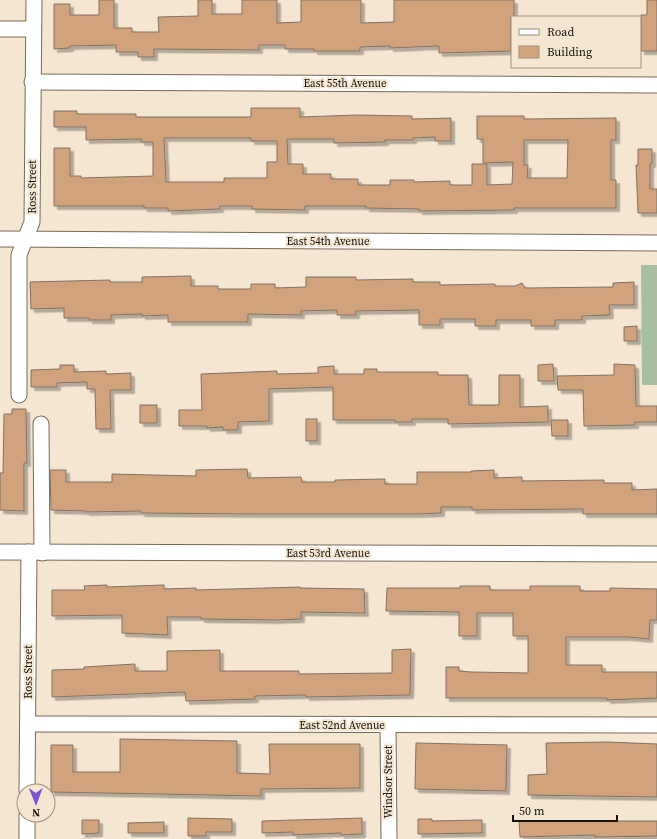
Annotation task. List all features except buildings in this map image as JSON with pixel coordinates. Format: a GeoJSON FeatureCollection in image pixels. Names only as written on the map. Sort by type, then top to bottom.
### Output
{"type":"FeatureCollection","features":[{"type":"Feature","properties":{"kind":"street","name":"Ross Street"},"geometry":{"type":"LineString","coordinates":[[19,395],[19,255],[32,222],[32,29],[34,0]]}},
{"type":"Feature","properties":{"kind":"street"},"geometry":{"type":"LineString","coordinates":[[0,30],[32,29]]}},
{"type":"Feature","properties":{"kind":"street","name":"East 55th Avenue"},"geometry":{"type":"LineString","coordinates":[[32,82],[657,85]]}},
{"type":"Feature","properties":{"kind":"street","name":"East 54th Avenue"},"geometry":{"type":"LineString","coordinates":[[0,239],[657,242]]}},
{"type":"Feature","properties":{"kind":"street","name":"Ross Street"},"geometry":{"type":"LineString","coordinates":[[27,783],[28,724],[41,424]]}},
{"type":"Feature","properties":{"kind":"street","name":"East 53rd Avenue"},"geometry":{"type":"LineString","coordinates":[[0,552],[657,554]]}},
{"type":"Feature","properties":{"kind":"street","name":"East 52nd Avenue"},"geometry":{"type":"LineString","coordinates":[[28,724],[657,725]]}},
{"type":"Feature","properties":{"kind":"street","name":"Windsor Street"},"geometry":{"type":"LineString","coordinates":[[388,725],[389,839]]}},
{"type":"Feature","properties":{"kind":"street"},"geometry":{"type":"LineString","coordinates":[[27,823],[27,839]]}},
{"type":"Feature","properties":{"kind":"green space"},"geometry":{"type":"Polygon","coordinates":[[[641,265],[657,265],[657,385],[642,385],[641,265]]]}}]}
